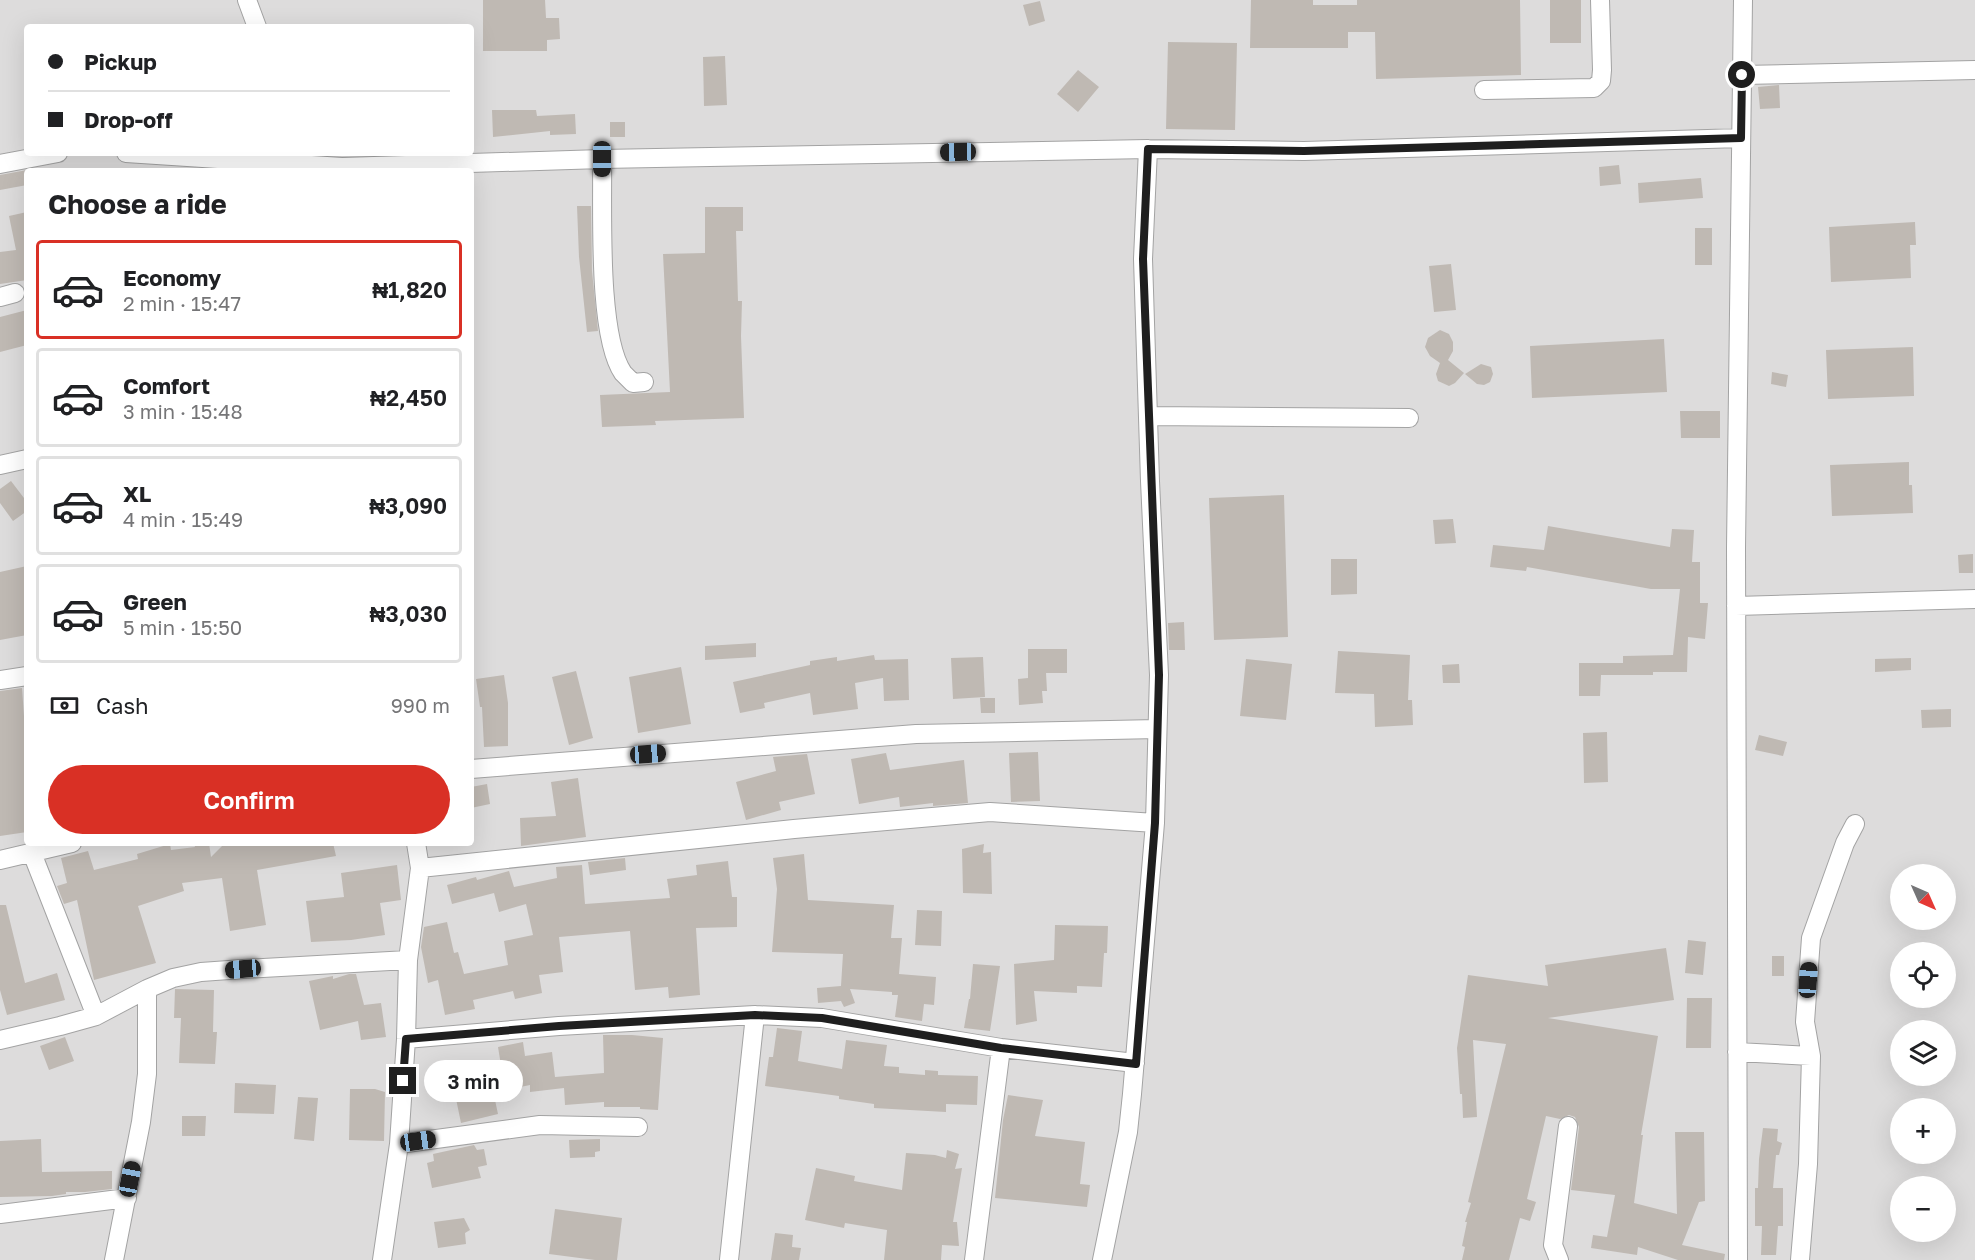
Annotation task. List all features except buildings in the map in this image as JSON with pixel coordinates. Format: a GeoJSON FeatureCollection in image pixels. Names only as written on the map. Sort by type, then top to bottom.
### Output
{"type":"FeatureCollection","features":[{"type":"Feature","properties":{"kind":"street"},"geometry":{"type":"LineString","coordinates":[[247,0],[256,24]]}},
{"type":"Feature","properties":{"kind":"street"},"geometry":{"type":"LineString","coordinates":[[1484,90],[1594,88],[1601,81],[1602,70],[1600,0]]}},
{"type":"Feature","properties":{"kind":"street"},"geometry":{"type":"LineString","coordinates":[[1738,1260],[1736,606],[1743,0]]}},
{"type":"Feature","properties":{"kind":"street"},"geometry":{"type":"LineString","coordinates":[[1742,75],[1975,70]]}},
{"type":"Feature","properties":{"kind":"street"},"geometry":{"type":"LineString","coordinates":[[184,156],[338,164],[1148,149],[1304,151],[1741,138]]}},
{"type":"Feature","properties":{"kind":"street"},"geometry":{"type":"LineString","coordinates":[[1102,1260],[1128,1132],[1136,1064],[1155,823],[1159,675],[1143,259],[1148,149]]}},
{"type":"Feature","properties":{"kind":"street"},"geometry":{"type":"LineString","coordinates":[[0,164],[42,156]]}},
{"type":"Feature","properties":{"kind":"street"},"geometry":{"type":"LineString","coordinates":[[602,159],[603,274],[610,336],[623,373],[633,383],[644,382]]}},
{"type":"Feature","properties":{"kind":"street"},"geometry":{"type":"LineString","coordinates":[[1148,416],[1409,418]]}},
{"type":"Feature","properties":{"kind":"street"},"geometry":{"type":"LineString","coordinates":[[0,465],[24,460]]}},
{"type":"Feature","properties":{"kind":"street"},"geometry":{"type":"LineString","coordinates":[[1736,606],[1975,599]]}},
{"type":"Feature","properties":{"kind":"street"},"geometry":{"type":"LineString","coordinates":[[0,680],[24,676]]}},
{"type":"Feature","properties":{"kind":"street"},"geometry":{"type":"LineString","coordinates":[[474,769],[916,734],[1157,729]]}},
{"type":"Feature","properties":{"kind":"street"},"geometry":{"type":"LineString","coordinates":[[420,868],[794,829],[990,812],[1155,823]]}},
{"type":"Feature","properties":{"kind":"street"},"geometry":{"type":"LineString","coordinates":[[1800,1260],[1808,1164],[1811,1056],[1805,1022],[1811,938],[1845,843],[1855,824]]}},
{"type":"Feature","properties":{"kind":"street"},"geometry":{"type":"LineString","coordinates":[[0,860],[60,846]]}},
{"type":"Feature","properties":{"kind":"street"},"geometry":{"type":"LineString","coordinates":[[382,1260],[399,1144],[406,1039],[408,960],[420,868],[416,846]]}},
{"type":"Feature","properties":{"kind":"street"},"geometry":{"type":"LineString","coordinates":[[32,853],[96,1016]]}},
{"type":"Feature","properties":{"kind":"street"},"geometry":{"type":"LineString","coordinates":[[0,1040],[96,1016],[173,978],[201,972],[408,960]]}},
{"type":"Feature","properties":{"kind":"street"},"geometry":{"type":"LineString","coordinates":[[114,1260],[141,1122],[147,1074],[147,989]]}},
{"type":"Feature","properties":{"kind":"street"},"geometry":{"type":"LineString","coordinates":[[406,1039],[559,1026],[755,1015],[822,1018],[1001,1048],[1136,1064]]}},
{"type":"Feature","properties":{"kind":"street"},"geometry":{"type":"LineString","coordinates":[[729,1260],[755,1015]]}},
{"type":"Feature","properties":{"kind":"street"},"geometry":{"type":"LineString","coordinates":[[974,1260],[1001,1048]]}},
{"type":"Feature","properties":{"kind":"street"},"geometry":{"type":"LineString","coordinates":[[1737,1052],[1811,1056]]}},
{"type":"Feature","properties":{"kind":"street"},"geometry":{"type":"LineString","coordinates":[[399,1144],[540,1125],[639,1127]]}},
{"type":"Feature","properties":{"kind":"street"},"geometry":{"type":"LineString","coordinates":[[1559,1260],[1553,1245],[1568,1126]]}},
{"type":"Feature","properties":{"kind":"street"},"geometry":{"type":"LineString","coordinates":[[0,1214],[127,1198]]}},
{"type":"Feature","properties":{"kind":"shaded area"},"geometry":{"type":"Polygon","coordinates":[[[0,0],[1975,0],[1975,1260],[0,1260],[0,0]]]}},
{"type":"Feature","properties":{"kind":"route"},"geometry":{"type":"LineString","coordinates":[[403,1081],[406,1039],[559,1026],[755,1015],[822,1018],[1001,1048],[1136,1064],[1155,823],[1159,675],[1143,259],[1148,149],[1304,151],[1741,138],[1742,75]]}}]}
